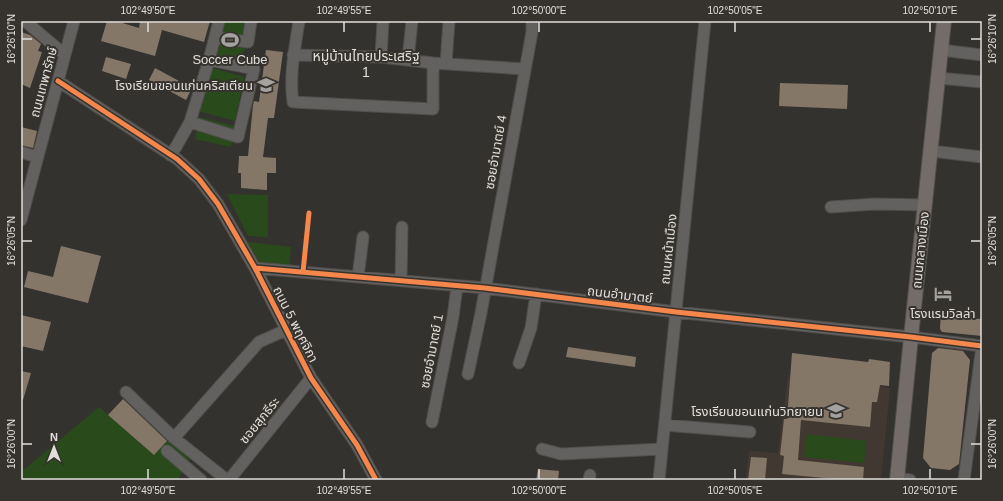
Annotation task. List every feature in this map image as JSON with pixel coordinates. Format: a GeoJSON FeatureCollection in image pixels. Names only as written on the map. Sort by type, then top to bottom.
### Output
{"type":"FeatureCollection","features":[{"type":"Feature","properties":{"kind":"main road","name":"ถนนกลางเมือง"},"geometry":{"type":"LineString","coordinates":[[901,479],[911,337],[926,205],[944,21]]}},
{"type":"Feature","properties":{"kind":"street"},"geometry":{"type":"LineString","coordinates":[[25,21],[65,55]]}},
{"type":"Feature","properties":{"kind":"street","name":"ถนนเทพารักษ์"},"geometry":{"type":"LineString","coordinates":[[21,220],[74,21]]}},
{"type":"Feature","properties":{"kind":"street"},"geometry":{"type":"LineString","coordinates":[[170,155],[190,122],[219,21]]}},
{"type":"Feature","properties":{"kind":"street"},"geometry":{"type":"LineString","coordinates":[[215,37],[248,42],[251,21]]}},
{"type":"Feature","properties":{"kind":"street"},"geometry":{"type":"LineString","coordinates":[[299,21],[293,54],[291,89],[293,102],[433,109],[433,63]]}},
{"type":"Feature","properties":{"kind":"street"},"geometry":{"type":"LineString","coordinates":[[381,57],[383,21]]}},
{"type":"Feature","properties":{"kind":"street"},"geometry":{"type":"LineString","coordinates":[[408,60],[412,21]]}},
{"type":"Feature","properties":{"kind":"street"},"geometry":{"type":"LineString","coordinates":[[446,64],[449,21]]}},
{"type":"Feature","properties":{"kind":"street","name":"ซอยอำมาตย์ 4"},"geometry":{"type":"LineString","coordinates":[[468,374],[532,32],[532,21]]}},
{"type":"Feature","properties":{"kind":"street","name":"ถนนหน้าเมือง"},"geometry":{"type":"LineString","coordinates":[[659,480],[705,21]]}},
{"type":"Feature","properties":{"kind":"street"},"geometry":{"type":"LineString","coordinates":[[941,50],[982,55]]}},
{"type":"Feature","properties":{"kind":"street"},"geometry":{"type":"LineString","coordinates":[[293,54],[381,57],[433,63],[525,69]]}},
{"type":"Feature","properties":{"kind":"street"},"geometry":{"type":"LineString","coordinates":[[190,122],[238,137],[254,69],[209,60]]}},
{"type":"Feature","properties":{"kind":"street"},"geometry":{"type":"LineString","coordinates":[[938,78],[982,82]]}},
{"type":"Feature","properties":{"kind":"street","name":"ถนน 5 พฤศจิกา"},"geometry":{"type":"LineString","coordinates":[[58,81],[170,155],[200,179],[218,204],[255,268],[311,378],[357,445],[376,480]]}},
{"type":"Feature","properties":{"kind":"street"},"geometry":{"type":"LineString","coordinates":[[931,151],[982,157]]}},
{"type":"Feature","properties":{"kind":"street"},"geometry":{"type":"LineString","coordinates":[[21,152],[37,157]]}},
{"type":"Feature","properties":{"kind":"street"},"geometry":{"type":"LineString","coordinates":[[831,206],[875,204],[926,205]]}},
{"type":"Feature","properties":{"kind":"street"},"geometry":{"type":"LineString","coordinates":[[401,281],[402,227]]}},
{"type":"Feature","properties":{"kind":"street"},"geometry":{"type":"LineString","coordinates":[[358,277],[363,237]]}},
{"type":"Feature","properties":{"kind":"street","name":"ถนนอำมาตย์"},"geometry":{"type":"LineString","coordinates":[[255,268],[485,288],[676,312],[982,346]]}},
{"type":"Feature","properties":{"kind":"street","name":"ซอยอำมาตย์ 1"},"geometry":{"type":"LineString","coordinates":[[432,422],[457,286]]}},
{"type":"Feature","properties":{"kind":"street"},"geometry":{"type":"LineString","coordinates":[[519,363],[531,328],[536,294]]}},
{"type":"Feature","properties":{"kind":"street"},"geometry":{"type":"LineString","coordinates":[[174,438],[259,342],[286,330]]}},
{"type":"Feature","properties":{"kind":"street"},"geometry":{"type":"LineString","coordinates":[[964,480],[979,385],[982,346]]}},
{"type":"Feature","properties":{"kind":"street","name":"ซอยสุภธีระ"},"geometry":{"type":"LineString","coordinates":[[228,480],[311,378]]}},
{"type":"Feature","properties":{"kind":"street"},"geometry":{"type":"LineString","coordinates":[[126,392],[174,438],[228,480]]}},
{"type":"Feature","properties":{"kind":"street"},"geometry":{"type":"LineString","coordinates":[[665,425],[750,432]]}},
{"type":"Feature","properties":{"kind":"street"},"geometry":{"type":"LineString","coordinates":[[542,449],[561,454],[662,449]]}},
{"type":"Feature","properties":{"kind":"street"},"geometry":{"type":"LineString","coordinates":[[167,451],[201,480]]}},
{"type":"Feature","properties":{"kind":"shaded area","name":"โรงเรียนขอนแก่นวิทยายน"},"geometry":{"type":"Polygon","coordinates":[[[788,375],[890,388],[881,480],[746,480],[749,451],[778,453],[788,375]]]}},
{"type":"Feature","properties":{"kind":"green space","name":"Soccer Cube"},"geometry":{"type":"Polygon","coordinates":[[[218,21],[252,21],[240,67],[209,59],[218,21]]]}},
{"type":"Feature","properties":{"kind":"green space"},"geometry":{"type":"Polygon","coordinates":[[[209,67],[244,77],[235,121],[198,111],[209,67]]]}},
{"type":"Feature","properties":{"kind":"green space"},"geometry":{"type":"Polygon","coordinates":[[[199,117],[235,126],[231,147],[195,139],[199,117]]]}},
{"type":"Feature","properties":{"kind":"green space"},"geometry":{"type":"Polygon","coordinates":[[[227,194],[268,195],[268,237],[248,236],[227,194]]]}},
{"type":"Feature","properties":{"kind":"green space"},"geometry":{"type":"Polygon","coordinates":[[[247,242],[291,247],[289,266],[260,262],[247,242]]]}},
{"type":"Feature","properties":{"kind":"green space"},"geometry":{"type":"Polygon","coordinates":[[[99,407],[154,455],[169,439],[191,457],[177,480],[21,480],[21,472],[99,407]]]}},
{"type":"Feature","properties":{"kind":"green space"},"geometry":{"type":"Polygon","coordinates":[[[807,434],[866,441],[864,463],[804,457],[807,434]]]}},
{"type":"Feature","properties":{"kind":"building"},"geometry":{"type":"Polygon","coordinates":[[[107,21],[116,21],[139,28],[140,21],[210,21],[204,42],[162,30],[155,56],[101,41],[107,21]]]}},
{"type":"Feature","properties":{"kind":"building"},"geometry":{"type":"Polygon","coordinates":[[[21,32],[30,35],[41,44],[38,51],[42,52],[30,88],[21,84],[21,32]]]}},
{"type":"Feature","properties":{"kind":"building"},"geometry":{"type":"Polygon","coordinates":[[[266,50],[283,52],[274,118],[268,118],[263,157],[276,158],[276,173],[267,173],[267,190],[241,188],[241,173],[238,173],[239,156],[248,156],[253,105],[254,101],[259,102],[266,50]]]}},
{"type":"Feature","properties":{"kind":"building"},"geometry":{"type":"Polygon","coordinates":[[[106,57],[131,64],[126,79],[102,71],[106,57]]]}},
{"type":"Feature","properties":{"kind":"building"},"geometry":{"type":"Polygon","coordinates":[[[155,68],[192,88],[186,100],[149,80],[155,68]]]}},
{"type":"Feature","properties":{"kind":"building"},"geometry":{"type":"Polygon","coordinates":[[[780,83],[848,85],[847,109],[779,106],[780,83]]]}},
{"type":"Feature","properties":{"kind":"building"},"geometry":{"type":"Polygon","coordinates":[[[21,127],[37,131],[33,148],[21,145],[21,127]]]}},
{"type":"Feature","properties":{"kind":"building"},"geometry":{"type":"Polygon","coordinates":[[[61,246],[101,256],[88,303],[24,287],[28,271],[53,277],[61,246]]]}},
{"type":"Feature","properties":{"kind":"building"},"geometry":{"type":"Polygon","coordinates":[[[941,311],[959,313],[959,318],[982,319],[982,336],[942,332],[940,329],[941,311]]]}},
{"type":"Feature","properties":{"kind":"building"},"geometry":{"type":"Polygon","coordinates":[[[21,315],[51,322],[43,351],[21,346],[21,315]]]}},
{"type":"Feature","properties":{"kind":"building"},"geometry":{"type":"Polygon","coordinates":[[[568,347],[636,357],[635,367],[566,357],[568,347]]]}},
{"type":"Feature","properties":{"kind":"building"},"geometry":{"type":"Polygon","coordinates":[[[938,348],[963,351],[970,360],[959,464],[950,470],[931,468],[923,458],[932,353],[938,348]]]}},
{"type":"Feature","properties":{"kind":"building"},"geometry":{"type":"Polygon","coordinates":[[[792,353],[868,362],[869,359],[890,362],[889,386],[880,385],[877,402],[872,402],[870,427],[801,420],[798,460],[864,467],[863,480],[845,480],[782,474],[784,456],[780,455],[784,419],[787,419],[792,353]]]}},
{"type":"Feature","properties":{"kind":"building"},"geometry":{"type":"Polygon","coordinates":[[[21,371],[31,373],[23,400],[21,400],[21,371]]]}},
{"type":"Feature","properties":{"kind":"building"},"geometry":{"type":"Polygon","coordinates":[[[123,399],[167,441],[154,455],[108,415],[123,399]]]}},
{"type":"Feature","properties":{"kind":"building"},"geometry":{"type":"Polygon","coordinates":[[[751,457],[767,458],[765,480],[748,480],[751,457]]]}},
{"type":"Feature","properties":{"kind":"building"},"geometry":{"type":"Polygon","coordinates":[[[538,469],[559,471],[558,480],[536,480],[538,469]]]}},
{"type":"Feature","properties":{"kind":"cycle path"},"geometry":{"type":"LineString","coordinates":[[58,81],[177,159],[199,179],[218,204],[255,268],[311,378],[357,445],[376,480]]}},
{"type":"Feature","properties":{"kind":"cycle path"},"geometry":{"type":"LineString","coordinates":[[303,272],[309,213]]}},
{"type":"Feature","properties":{"kind":"cycle path"},"geometry":{"type":"LineString","coordinates":[[255,268],[485,288],[676,312],[982,346]]}},
{"type":"Feature","properties":{"kind":"place","name":"Soccer Cube"},"geometry":{"type":"Point","coordinates":[230,40]}},
{"type":"Feature","properties":{"kind":"place","name":"โรงเรียนขอนแก่นคริสเตียน"},"geometry":{"type":"Point","coordinates":[266,85]}},
{"type":"Feature","properties":{"kind":"place","name":"โรงแรมวิลล่า"},"geometry":{"type":"Point","coordinates":[943,294]}},
{"type":"Feature","properties":{"kind":"place","name":"โรงเรียนขอนแก่นวิทยายน"},"geometry":{"type":"Point","coordinates":[836,411]}},
{"type":"Feature","properties":{"kind":"district","name":"หมู่บ้านไทยประเสริฐ 1"},"geometry":{"type":"Point","coordinates":[366,64]}}]}
